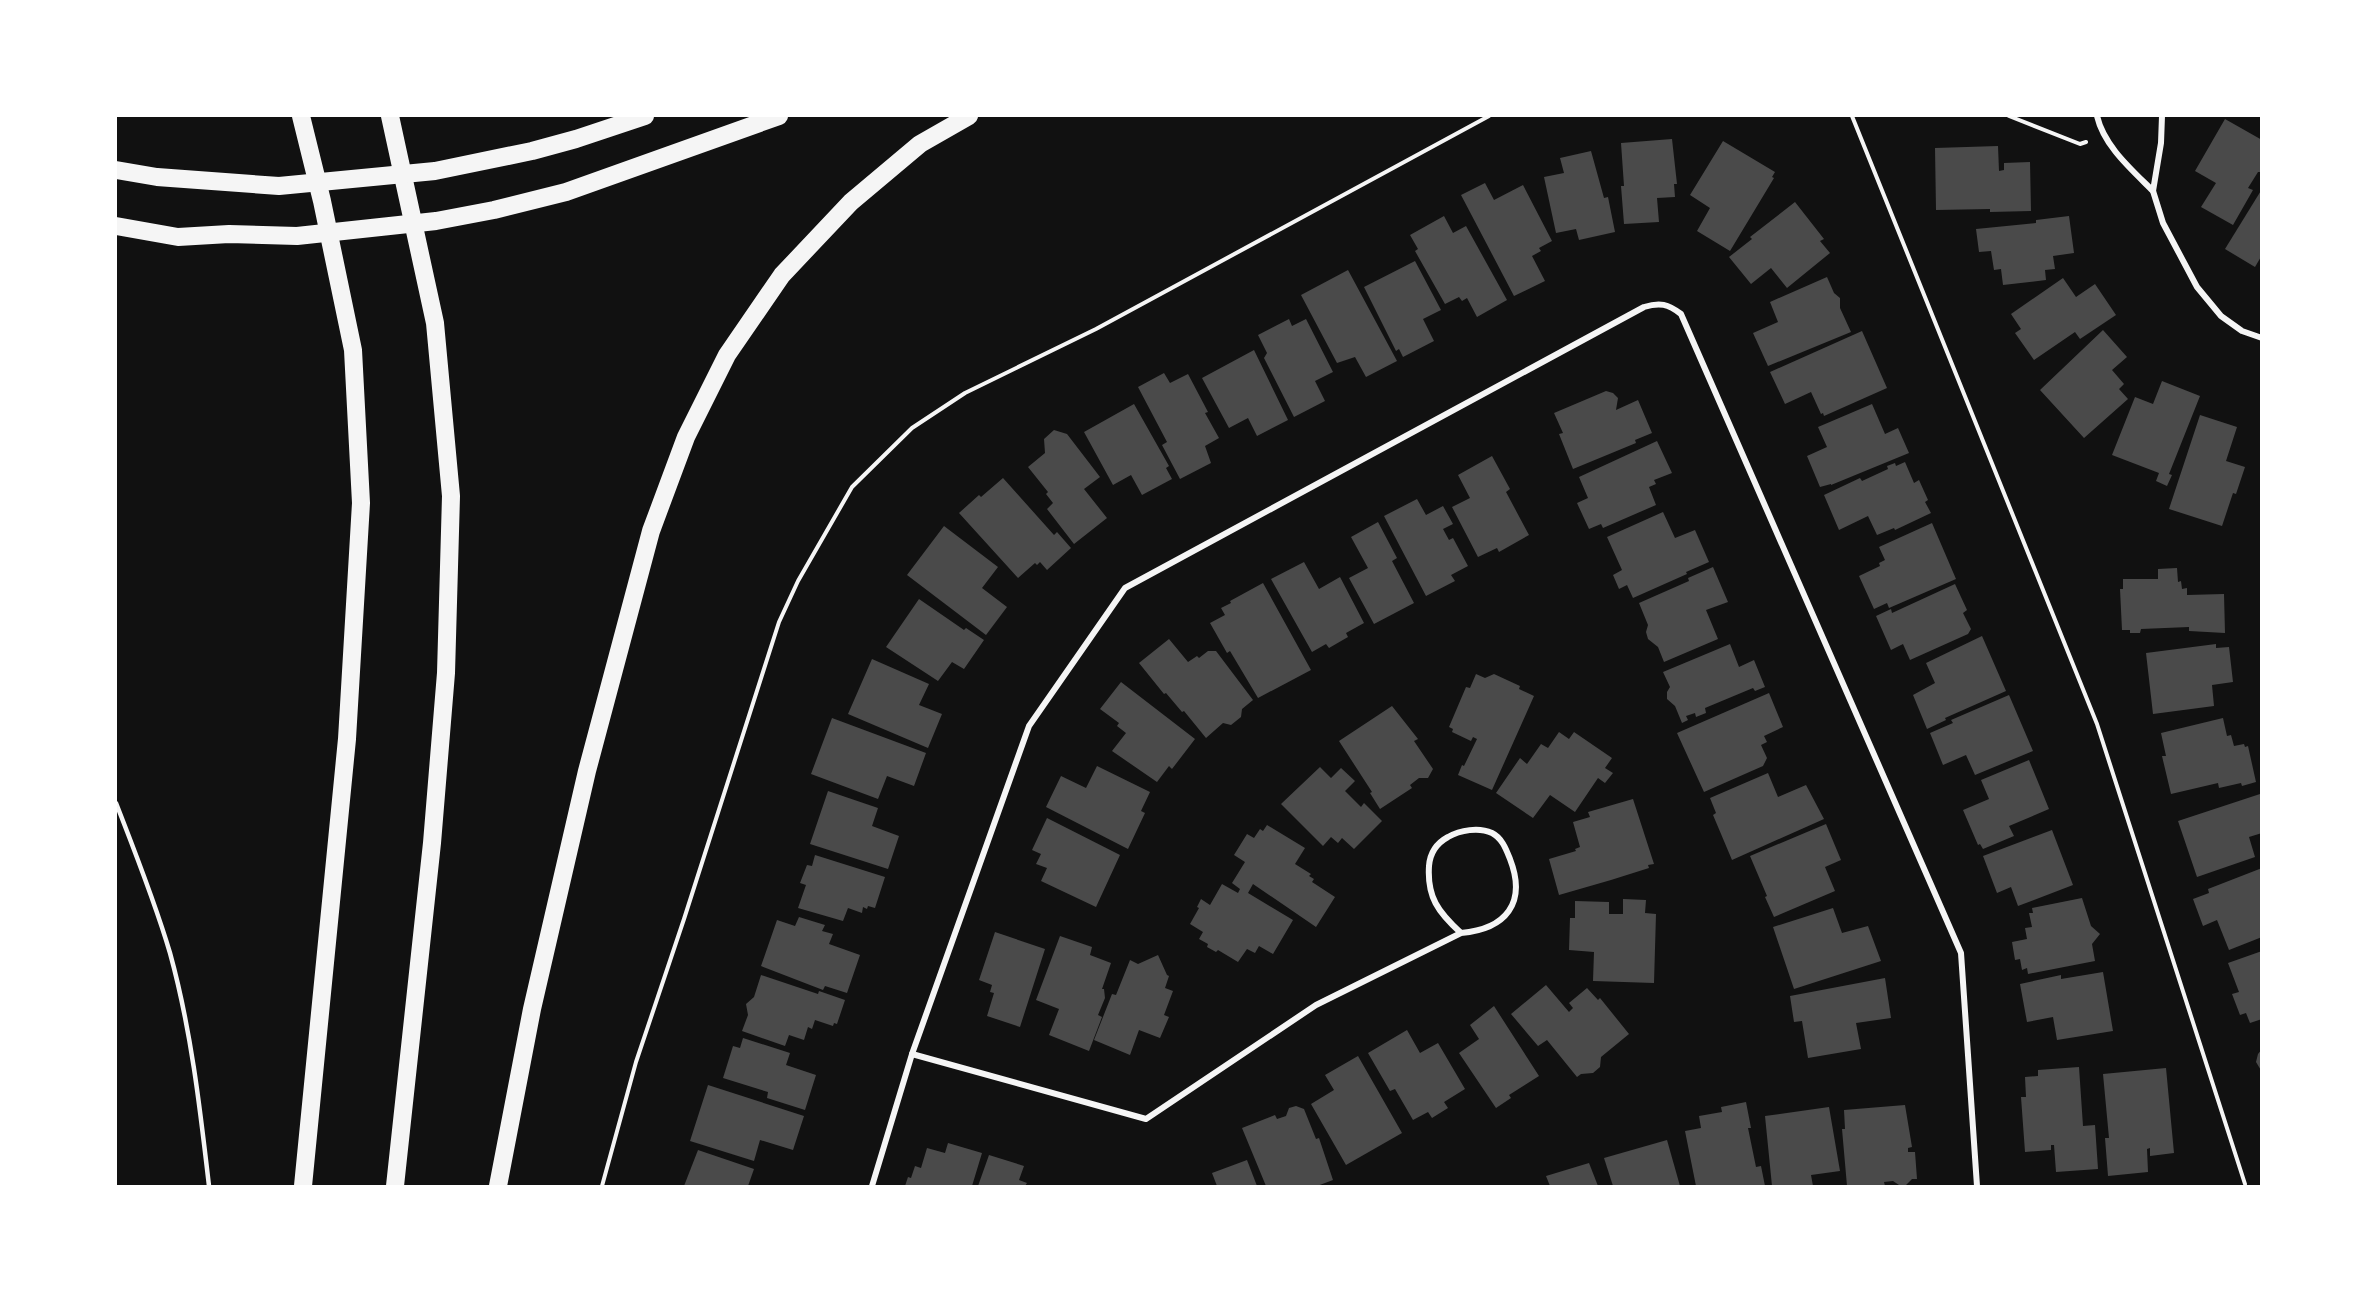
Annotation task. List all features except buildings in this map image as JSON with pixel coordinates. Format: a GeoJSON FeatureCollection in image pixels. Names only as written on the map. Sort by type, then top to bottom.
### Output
{"type":"FeatureCollection","features":[{"type":"Feature","properties":{"kind":"highway"},"geometry":{"type":"LineString","coordinates":[[301,116],[322,201],[353,350],[361,503],[347,739],[303,1186]]}},
{"type":"Feature","properties":{"kind":"highway"},"geometry":{"type":"LineString","coordinates":[[390,116],[435,323],[451,496],[446,673],[432,843],[395,1186]]}},
{"type":"Feature","properties":{"kind":"highway"},"geometry":{"type":"LineString","coordinates":[[116,170],[157,177],[279,186],[435,171],[532,151],[645,116]]}},
{"type":"Feature","properties":{"kind":"highway"},"geometry":{"type":"LineString","coordinates":[[116,226],[178,237],[229,234],[297,236],[436,221],[494,210],[566,192],[779,116]]}},
{"type":"Feature","properties":{"kind":"highway"},"geometry":{"type":"LineString","coordinates":[[498,1186],[532,1009],[587,771],[651,531],[686,437],[727,355],[782,275],[851,202],[920,144],[969,116]]}},
{"type":"Feature","properties":{"kind":"street"},"geometry":{"type":"LineString","coordinates":[[2097,116],[2104,134],[2124,161],[2153,191],[2163,222],[2197,287],[2221,316],[2242,331],[2262,338]]}},
{"type":"Feature","properties":{"kind":"street"},"geometry":{"type":"LineString","coordinates":[[2153,191],[2161,143],[2162,116]]}},
{"type":"Feature","properties":{"kind":"street"},"geometry":{"type":"LineString","coordinates":[[872,1186],[912,1054],[1029,726],[1125,588],[1634,313],[1657,303],[1671,306],[1681,314],[1961,953],[1977,1186]]}},
{"type":"Feature","properties":{"kind":"street"},"geometry":{"type":"LineString","coordinates":[[912,1054],[1146,1119],[1316,1005],[1461,933],[1476,932],[1492,927],[1507,915],[1516,896],[1515,873],[1502,842],[1492,833],[1474,829],[1452,835],[1437,843],[1429,862],[1429,887],[1435,902],[1443,917],[1461,933]]}},
{"type":"Feature","properties":{"kind":"lane"},"geometry":{"type":"LineString","coordinates":[[116,803],[170,954],[200,1102],[209,1186]]}},
{"type":"Feature","properties":{"kind":"path"},"geometry":{"type":"LineString","coordinates":[[603,1186],[636,1062],[779,622],[798,581],[852,487],[912,428],[965,393],[1107,323],[1489,116]]}},
{"type":"Feature","properties":{"kind":"path"},"geometry":{"type":"LineString","coordinates":[[1852,116],[2097,724],[2245,1184]]}},
{"type":"Feature","properties":{"kind":"path"},"geometry":{"type":"LineString","coordinates":[[2009,116],[2080,144],[2104,134]]}}]}
